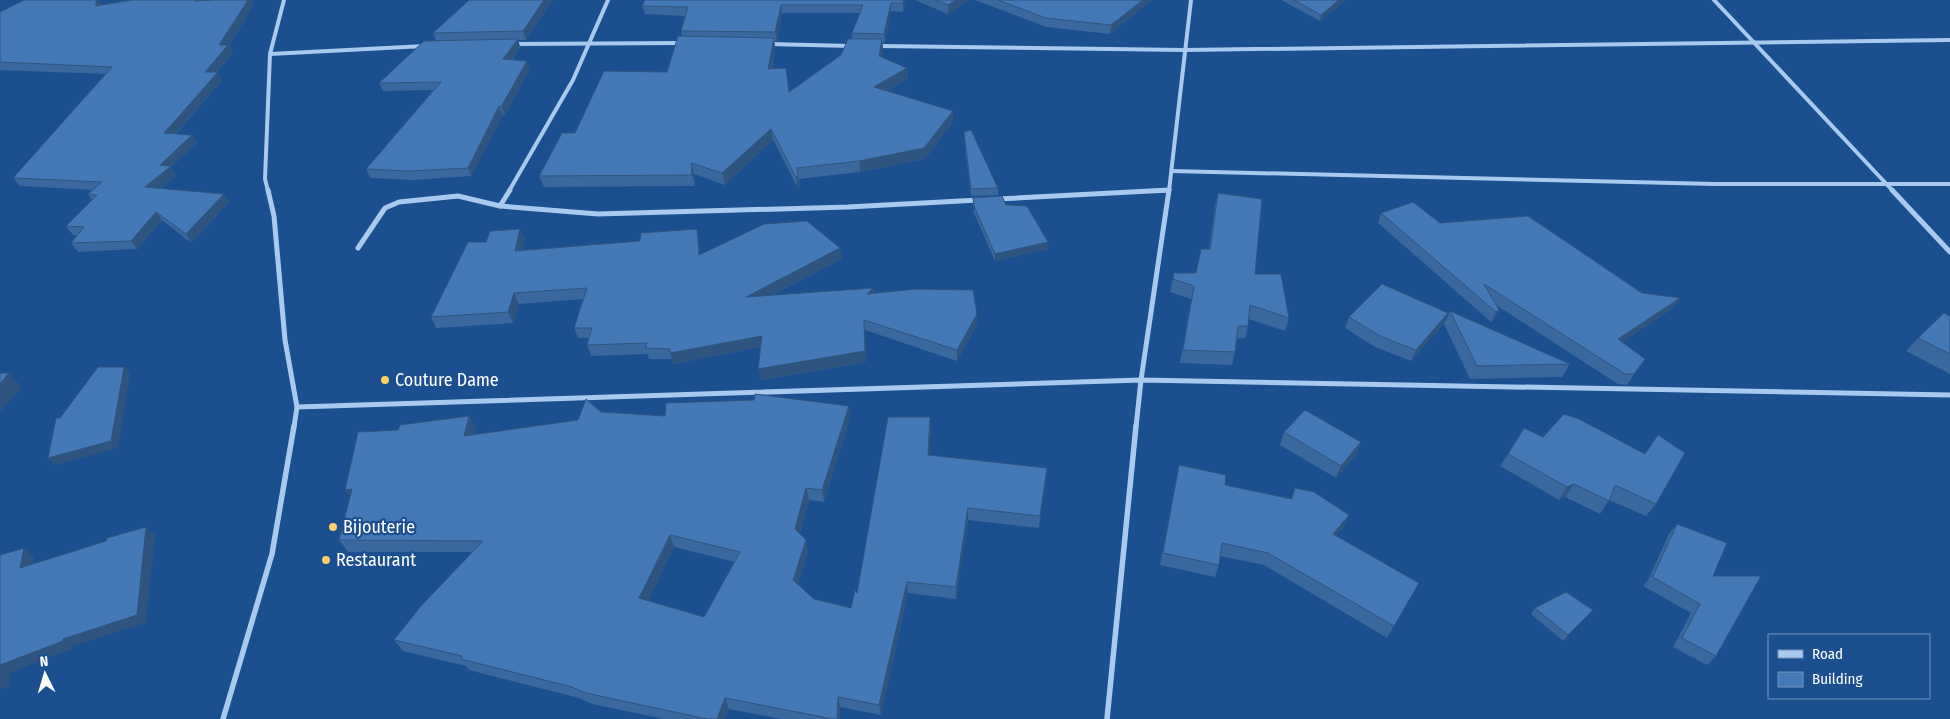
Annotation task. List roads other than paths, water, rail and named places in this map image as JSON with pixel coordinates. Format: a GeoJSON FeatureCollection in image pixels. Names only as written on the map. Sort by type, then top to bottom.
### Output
{"type":"FeatureCollection","features":[{"type":"Feature","properties":{"kind":"street"},"geometry":{"type":"LineString","coordinates":[[223,719],[272,554],[298,407],[285,340],[274,216],[264,179],[270,54],[284,0]]}},
{"type":"Feature","properties":{"kind":"street"},"geometry":{"type":"LineString","coordinates":[[500,206],[540,142],[592,42],[608,0]]}},
{"type":"Feature","properties":{"kind":"street"},"geometry":{"type":"LineString","coordinates":[[1107,719],[1141,380],[1172,170],[1191,0]]}},
{"type":"Feature","properties":{"kind":"street"},"geometry":{"type":"LineString","coordinates":[[1714,0],[1950,252]]}},
{"type":"Feature","properties":{"kind":"street"},"geometry":{"type":"LineString","coordinates":[[869,46],[1185,50],[1950,40]]}},
{"type":"Feature","properties":{"kind":"street"},"geometry":{"type":"LineString","coordinates":[[505,44],[592,42],[691,44]]}},
{"type":"Feature","properties":{"kind":"street"},"geometry":{"type":"LineString","coordinates":[[760,44],[859,46]]}},
{"type":"Feature","properties":{"kind":"street"},"geometry":{"type":"LineString","coordinates":[[270,54],[427,46]]}},
{"type":"Feature","properties":{"kind":"street"},"geometry":{"type":"LineString","coordinates":[[1172,170],[1715,184],[1950,184]]}},
{"type":"Feature","properties":{"kind":"street"},"geometry":{"type":"LineString","coordinates":[[994,199],[1169,190]]}},
{"type":"Feature","properties":{"kind":"street"},"geometry":{"type":"LineString","coordinates":[[358,248],[385,208],[399,202],[458,196],[500,206],[598,214],[848,207],[984,200]]}},
{"type":"Feature","properties":{"kind":"street"},"geometry":{"type":"LineString","coordinates":[[298,407],[1141,380],[1950,395]]}},
{"type":"Feature","properties":{"kind":"place","name":"Couture Dame"},"geometry":{"type":"Point","coordinates":[385,380]}},
{"type":"Feature","properties":{"kind":"place","name":"Bijouterie"},"geometry":{"type":"Point","coordinates":[333,527]}},
{"type":"Feature","properties":{"kind":"place","name":"Restaurant"},"geometry":{"type":"Point","coordinates":[326,560]}}]}
